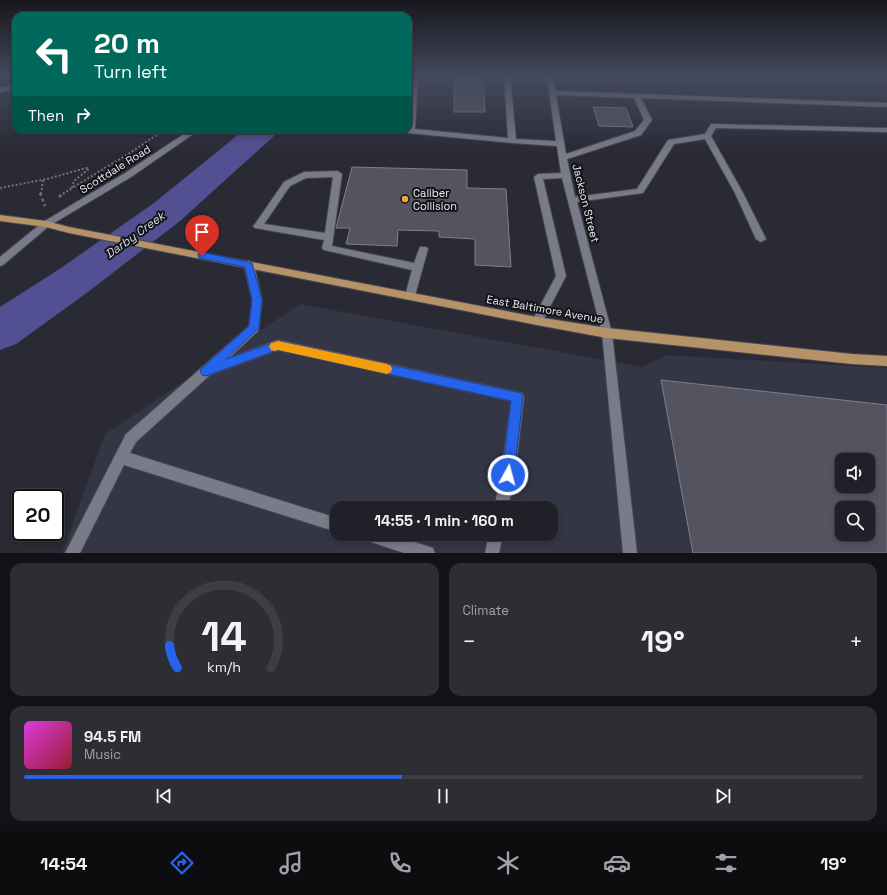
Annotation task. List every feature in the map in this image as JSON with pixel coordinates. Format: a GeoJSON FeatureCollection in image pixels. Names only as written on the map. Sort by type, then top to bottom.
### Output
{"type":"FeatureCollection","features":[{"type":"Feature","properties":{"kind":"main road","name":"East Baltimore Avenue"},"geometry":{"type":"LineString","coordinates":[[0,218],[46,224],[69,230],[202,256],[537,321],[607,333],[852,359],[887,361]]}},
{"type":"Feature","properties":{"kind":"street"},"geometry":{"type":"LineString","coordinates":[[414,102],[412,131],[512,141],[561,144]]}},
{"type":"Feature","properties":{"kind":"street"},"geometry":{"type":"LineString","coordinates":[[509,102],[512,141]]}},
{"type":"Feature","properties":{"kind":"street","name":"Jackson Street"},"geometry":{"type":"LineString","coordinates":[[555,102],[565,175],[607,333],[630,553]]}},
{"type":"Feature","properties":{"kind":"street"},"geometry":{"type":"LineString","coordinates":[[563,158],[638,133],[648,120],[639,102]]}},
{"type":"Feature","properties":{"kind":"street"},"geometry":{"type":"LineString","coordinates":[[798,102],[887,105]]}},
{"type":"Feature","properties":{"kind":"street"},"geometry":{"type":"LineString","coordinates":[[572,200],[640,192],[671,142],[707,136],[714,126],[887,130]]}},
{"type":"Feature","properties":{"kind":"street","name":"Scottdale Road"},"geometry":{"type":"LineString","coordinates":[[0,262],[46,224],[128,175],[189,134]]}},
{"type":"Feature","properties":{"kind":"street"},"geometry":{"type":"LineString","coordinates":[[707,136],[739,194],[761,239]]}},
{"type":"Feature","properties":{"kind":"street"},"geometry":{"type":"LineString","coordinates":[[329,237],[258,226],[287,184],[304,175],[338,174],[329,237],[327,248],[418,267]]}},
{"type":"Feature","properties":{"kind":"street"},"geometry":{"type":"LineString","coordinates":[[537,321],[561,276],[538,178],[565,175]]}},
{"type":"Feature","properties":{"kind":"street"},"geometry":{"type":"LineString","coordinates":[[410,296],[423,249]]}},
{"type":"Feature","properties":{"kind":"street"},"geometry":{"type":"LineString","coordinates":[[72,553],[131,438],[254,328],[257,300],[249,265]]}},
{"type":"Feature","properties":{"kind":"street"},"geometry":{"type":"LineString","coordinates":[[206,371],[278,345],[518,397],[508,475],[502,501]]}},
{"type":"Feature","properties":{"kind":"street"},"geometry":{"type":"LineString","coordinates":[[121,457],[330,523]]}},
{"type":"Feature","properties":{"kind":"street"},"geometry":{"type":"LineString","coordinates":[[389,541],[428,553]]}},
{"type":"Feature","properties":{"kind":"street"},"geometry":{"type":"LineString","coordinates":[[492,553],[495,541]]}},
{"type":"Feature","properties":{"kind":"path"},"geometry":{"type":"LineString","coordinates":[[0,188],[64,176],[86,168],[89,169],[74,182],[72,188],[158,134]]}},
{"type":"Feature","properties":{"kind":"path"},"geometry":{"type":"LineString","coordinates":[[43,180],[40,192],[45,206]]}},
{"type":"Feature","properties":{"kind":"shaded area"},"geometry":{"type":"Polygon","coordinates":[[[300,304],[642,367],[667,355],[887,368],[887,553],[62,553],[105,434],[300,304]]]}},
{"type":"Feature","properties":{"kind":"building"},"geometry":{"type":"Polygon","coordinates":[[[454,102],[484,102],[485,112],[454,112],[454,102]]]}},
{"type":"Feature","properties":{"kind":"building"},"geometry":{"type":"Polygon","coordinates":[[[593,107],[626,108],[633,127],[599,126],[593,107]]]}},
{"type":"Feature","properties":{"kind":"building","name":"Caliber Collision"},"geometry":{"type":"Polygon","coordinates":[[[352,167],[467,170],[467,188],[506,189],[511,267],[475,265],[475,239],[439,237],[439,231],[398,230],[397,246],[346,244],[350,228],[336,228],[352,167]]]}},
{"type":"Feature","properties":{"kind":"building"},"geometry":{"type":"Polygon","coordinates":[[[661,380],[887,405],[887,553],[693,553],[661,380]]]}},
{"type":"Feature","properties":{"kind":"waterway","name":"Darby Creek"},"geometry":{"type":"LineString","coordinates":[[0,331],[73,281],[167,212],[258,134]]}},
{"type":"Feature","properties":{"kind":"slow traffic"},"geometry":{"type":"LineString","coordinates":[[275,346],[278,345],[387,369]]}},
{"type":"Feature","properties":{"kind":"place","name":"Caliber Collision"},"geometry":{"type":"Point","coordinates":[405,199]}},
{"type":"Feature","properties":{"kind":"route"},"geometry":{"type":"LineString","coordinates":[[202,256],[249,265],[257,300],[254,328],[206,371],[278,345],[518,397],[508,475]]}}]}
